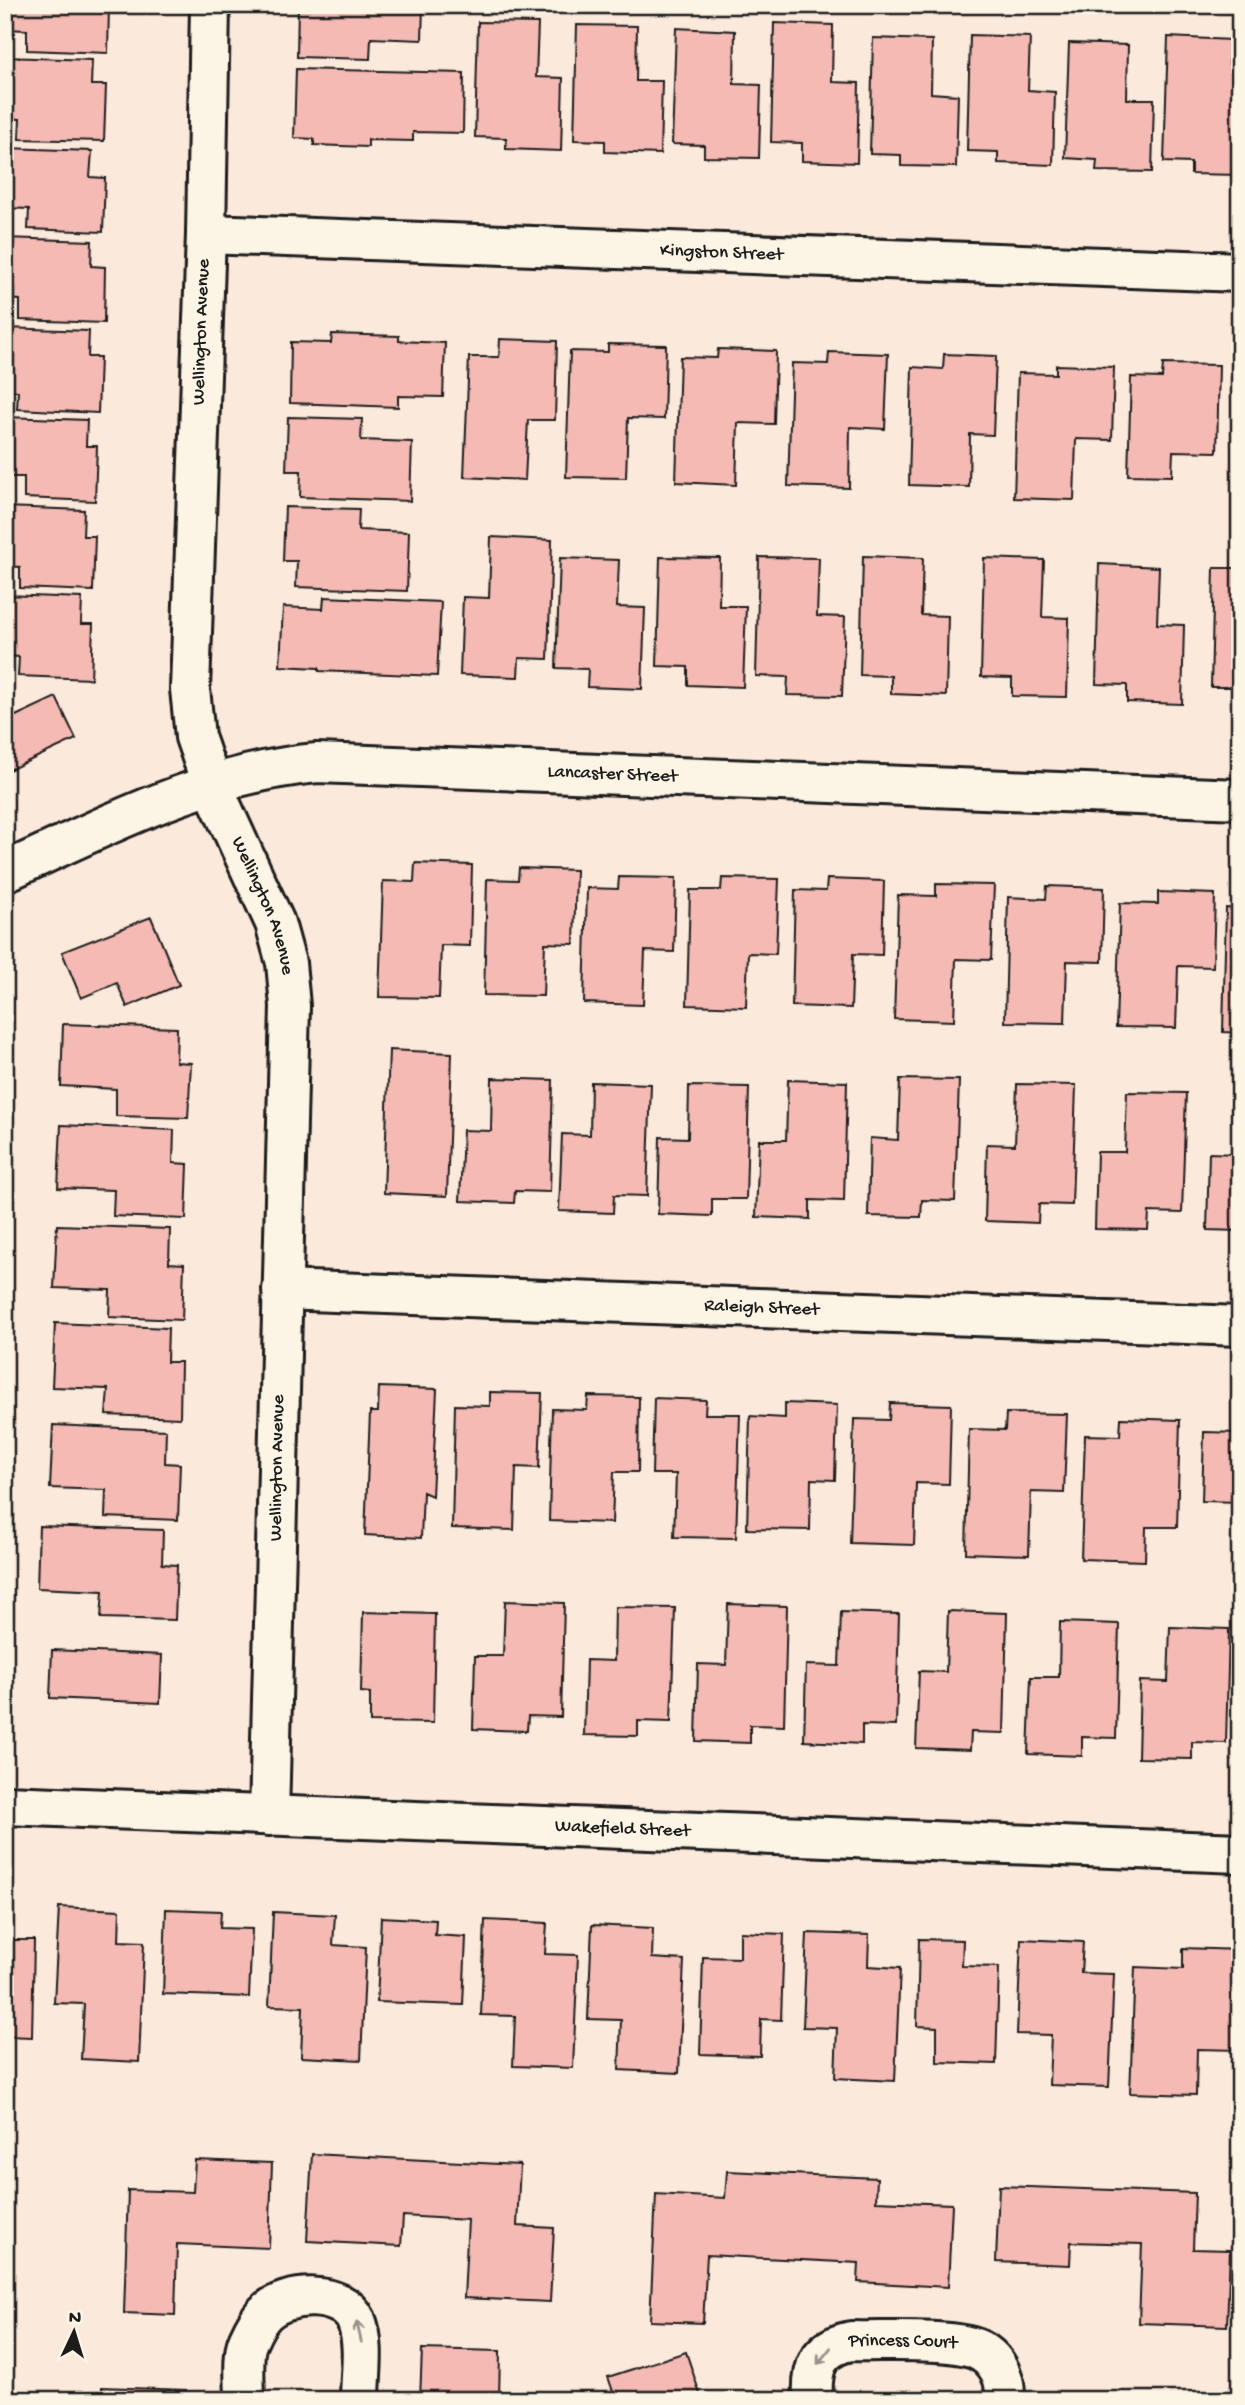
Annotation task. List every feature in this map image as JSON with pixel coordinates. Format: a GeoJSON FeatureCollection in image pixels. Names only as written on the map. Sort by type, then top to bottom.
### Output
{"type":"FeatureCollection","features":[{"type":"Feature","properties":{"kind":"street","name":"Wellington Avenue"},"geometry":{"type":"LineString","coordinates":[[210,5],[206,234],[190,689],[195,737],[211,783],[275,923],[286,963],[290,1006],[269,1816]]}},
{"type":"Feature","properties":{"kind":"street","name":"Kingston Street"},"geometry":{"type":"LineString","coordinates":[[206,234],[1240,272]]}},
{"type":"Feature","properties":{"kind":"street","name":"Lancaster Street"},"geometry":{"type":"LineString","coordinates":[[5,872],[167,799],[211,783],[287,766],[317,763],[1240,799]]}},
{"type":"Feature","properties":{"kind":"street","name":"Raleigh Street"},"geometry":{"type":"LineString","coordinates":[[282,1290],[1240,1326]]}},
{"type":"Feature","properties":{"kind":"street","name":"Wakefield Street"},"geometry":{"type":"LineString","coordinates":[[5,1805],[1240,1853]]}},
{"type":"Feature","properties":{"kind":"street"},"geometry":{"type":"LineString","coordinates":[[245,2400],[246,2344],[265,2313],[282,2303],[304,2298],[341,2302],[354,2316],[361,2336],[360,2400]]}},
{"type":"Feature","properties":{"kind":"street","name":"Princess Court"},"geometry":{"type":"LineString","coordinates":[[813,2400],[814,2370],[822,2356],[834,2344],[851,2341],[957,2343],[977,2349],[991,2359],[1003,2375],[1004,2397]]}},
{"type":"Feature","properties":{"kind":"building"},"geometry":{"type":"Polygon","coordinates":[[[5,5],[109,5],[108,53],[27,50],[27,30],[5,29],[5,5]]]}},
{"type":"Feature","properties":{"kind":"building"},"geometry":{"type":"Polygon","coordinates":[[[298,5],[423,5],[422,40],[371,38],[370,59],[297,57],[298,5]]]}},
{"type":"Feature","properties":{"kind":"building"},"geometry":{"type":"Polygon","coordinates":[[[478,22],[538,23],[536,77],[563,78],[561,151],[506,149],[506,138],[475,137],[478,22]]]}},
{"type":"Feature","properties":{"kind":"building"},"geometry":{"type":"Polygon","coordinates":[[[774,23],[833,25],[832,82],[859,83],[857,163],[802,161],[802,143],[771,142],[774,23]]]}},
{"type":"Feature","properties":{"kind":"building"},"geometry":{"type":"Polygon","coordinates":[[[577,25],[637,26],[636,81],[662,81],[660,154],[605,152],[605,141],[574,140],[577,25]]]}},
{"type":"Feature","properties":{"kind":"building"},"geometry":{"type":"Polygon","coordinates":[[[676,28],[735,31],[734,84],[761,85],[759,158],[704,157],[704,145],[672,144],[676,28]]]}},
{"type":"Feature","properties":{"kind":"building"},"geometry":{"type":"Polygon","coordinates":[[[970,35],[1030,37],[1028,90],[1055,92],[1053,165],[998,163],[998,152],[967,151],[970,35]]]}},
{"type":"Feature","properties":{"kind":"building"},"geometry":{"type":"Polygon","coordinates":[[[1168,37],[1231,40],[1229,64],[1240,65],[1240,175],[1191,174],[1191,163],[1164,162],[1168,37]]]}},
{"type":"Feature","properties":{"kind":"building"},"geometry":{"type":"Polygon","coordinates":[[[873,38],[932,40],[931,93],[958,95],[956,167],[901,166],[901,155],[870,154],[873,38]]]}},
{"type":"Feature","properties":{"kind":"building"},"geometry":{"type":"Polygon","coordinates":[[[1069,43],[1128,45],[1127,99],[1154,99],[1152,172],[1096,171],[1097,160],[1065,158],[1069,43]]]}},
{"type":"Feature","properties":{"kind":"building"},"geometry":{"type":"Polygon","coordinates":[[[5,57],[92,60],[91,85],[106,85],[104,141],[19,139],[20,119],[5,118],[5,57]]]}},
{"type":"Feature","properties":{"kind":"building"},"geometry":{"type":"Polygon","coordinates":[[[296,69],[464,73],[463,133],[413,132],[413,141],[368,140],[368,147],[314,145],[314,139],[294,138],[296,69]]]}},
{"type":"Feature","properties":{"kind":"building"},"geometry":{"type":"Polygon","coordinates":[[[5,148],[92,151],[90,177],[105,178],[103,232],[28,229],[29,209],[5,208],[5,148]]]}},
{"type":"Feature","properties":{"kind":"building"},"geometry":{"type":"Polygon","coordinates":[[[5,238],[92,241],[91,266],[105,267],[104,323],[20,320],[20,300],[5,299],[5,238]]]}},
{"type":"Feature","properties":{"kind":"building"},"geometry":{"type":"Polygon","coordinates":[[[5,328],[89,331],[88,357],[100,357],[98,413],[17,409],[18,391],[5,390],[5,328]]]}},
{"type":"Feature","properties":{"kind":"building"},"geometry":{"type":"Polygon","coordinates":[[[332,334],[399,336],[399,341],[445,343],[443,397],[398,396],[398,407],[290,403],[291,342],[331,343],[332,334]]]}},
{"type":"Feature","properties":{"kind":"building"},"geometry":{"type":"Polygon","coordinates":[[[500,339],[557,341],[555,420],[528,420],[525,480],[464,477],[469,357],[499,357],[500,339]]]}},
{"type":"Feature","properties":{"kind":"building"},"geometry":{"type":"Polygon","coordinates":[[[608,344],[666,345],[664,419],[628,418],[626,478],[566,477],[570,351],[608,352],[608,344]]]}},
{"type":"Feature","properties":{"kind":"building"},"geometry":{"type":"Polygon","coordinates":[[[718,349],[776,351],[774,424],[738,423],[736,485],[676,482],[680,357],[717,358],[718,349]]]}},
{"type":"Feature","properties":{"kind":"building"},"geometry":{"type":"Polygon","coordinates":[[[829,352],[888,354],[885,429],[850,427],[849,488],[788,486],[792,363],[828,364],[829,352]]]}},
{"type":"Feature","properties":{"kind":"building"},"geometry":{"type":"Polygon","coordinates":[[[944,354],[996,356],[993,435],[970,434],[969,487],[909,485],[912,367],[943,369],[944,354]]]}},
{"type":"Feature","properties":{"kind":"building"},"geometry":{"type":"Polygon","coordinates":[[[1163,364],[1219,365],[1217,452],[1173,451],[1172,476],[1128,475],[1131,377],[1162,378],[1163,364]]]}},
{"type":"Feature","properties":{"kind":"building"},"geometry":{"type":"Polygon","coordinates":[[[1056,365],[1114,367],[1112,440],[1076,439],[1074,500],[1014,498],[1018,373],[1056,374],[1056,365]]]}},
{"type":"Feature","properties":{"kind":"building"},"geometry":{"type":"Polygon","coordinates":[[[5,417],[87,420],[86,446],[97,446],[95,501],[24,498],[24,477],[5,477],[5,417]]]}},
{"type":"Feature","properties":{"kind":"building"},"geometry":{"type":"Polygon","coordinates":[[[288,417],[362,419],[361,440],[412,442],[410,501],[300,497],[301,471],[286,471],[288,417]]]}},
{"type":"Feature","properties":{"kind":"building"},"geometry":{"type":"Polygon","coordinates":[[[5,507],[84,510],[83,536],[95,536],[93,591],[20,588],[20,567],[5,566],[5,507]]]}},
{"type":"Feature","properties":{"kind":"building"},"geometry":{"type":"Polygon","coordinates":[[[285,507],[359,509],[358,530],[409,532],[407,591],[296,587],[297,561],[283,561],[285,507]]]}},
{"type":"Feature","properties":{"kind":"building"},"geometry":{"type":"Polygon","coordinates":[[[491,537],[552,540],[548,659],[519,658],[518,677],[460,675],[463,597],[489,598],[491,537]]]}},
{"type":"Feature","properties":{"kind":"building"},"geometry":{"type":"Polygon","coordinates":[[[863,556],[923,558],[921,615],[948,616],[946,696],[891,694],[891,676],[860,675],[863,556]]]}},
{"type":"Feature","properties":{"kind":"building"},"geometry":{"type":"Polygon","coordinates":[[[660,557],[720,558],[719,606],[746,606],[743,687],[688,685],[688,667],[657,666],[660,557]]]}},
{"type":"Feature","properties":{"kind":"building"},"geometry":{"type":"Polygon","coordinates":[[[759,557],[819,558],[817,616],[845,617],[842,696],[787,695],[788,677],[756,676],[759,557]]]}},
{"type":"Feature","properties":{"kind":"building"},"geometry":{"type":"Polygon","coordinates":[[[560,558],[619,560],[617,607],[645,608],[642,689],[587,687],[588,669],[556,668],[560,558]]]}},
{"type":"Feature","properties":{"kind":"building"},"geometry":{"type":"Polygon","coordinates":[[[984,558],[1044,560],[1042,617],[1069,618],[1067,697],[1012,696],[1012,678],[981,677],[984,558]]]}},
{"type":"Feature","properties":{"kind":"building"},"geometry":{"type":"Polygon","coordinates":[[[1099,564],[1159,567],[1157,624],[1184,625],[1182,704],[1127,702],[1127,685],[1096,684],[1099,564]]]}},
{"type":"Feature","properties":{"kind":"building"},"geometry":{"type":"Polygon","coordinates":[[[1214,568],[1240,568],[1240,687],[1211,687],[1214,568]]]}},
{"type":"Feature","properties":{"kind":"building"},"geometry":{"type":"Polygon","coordinates":[[[5,595],[82,598],[81,624],[93,624],[91,679],[18,676],[19,657],[5,656],[5,595]]]}},
{"type":"Feature","properties":{"kind":"building"},"geometry":{"type":"Polygon","coordinates":[[[324,597],[441,602],[437,676],[319,671],[319,668],[280,666],[283,607],[323,609],[324,597]]]}},
{"type":"Feature","properties":{"kind":"building"},"geometry":{"type":"Polygon","coordinates":[[[56,697],[76,739],[5,772],[5,721],[56,697]]]}},
{"type":"Feature","properties":{"kind":"building"},"geometry":{"type":"Polygon","coordinates":[[[415,863],[472,865],[470,946],[441,945],[439,998],[379,997],[383,881],[414,882],[415,863]]]}},
{"type":"Feature","properties":{"kind":"building"},"geometry":{"type":"Polygon","coordinates":[[[519,868],[576,870],[574,944],[545,943],[543,996],[484,995],[487,879],[518,880],[519,868]]]}},
{"type":"Feature","properties":{"kind":"building"},"geometry":{"type":"Polygon","coordinates":[[[619,877],[676,878],[674,952],[645,951],[643,1005],[584,1003],[587,888],[618,889],[619,877]]]}},
{"type":"Feature","properties":{"kind":"building"},"geometry":{"type":"Polygon","coordinates":[[[722,878],[779,879],[776,954],[748,953],[746,1007],[687,1005],[690,890],[721,890],[722,878]]]}},
{"type":"Feature","properties":{"kind":"building"},"geometry":{"type":"Polygon","coordinates":[[[827,879],[884,881],[882,955],[853,954],[851,1008],[792,1006],[795,890],[826,891],[827,879]]]}},
{"type":"Feature","properties":{"kind":"building"},"geometry":{"type":"Polygon","coordinates":[[[936,884],[994,885],[991,960],[956,959],[954,1021],[894,1019],[898,895],[936,896],[936,884]]]}},
{"type":"Feature","properties":{"kind":"building"},"geometry":{"type":"Polygon","coordinates":[[[1047,886],[1104,888],[1102,962],[1067,961],[1065,1023],[1005,1022],[1008,897],[1046,899],[1047,886]]]}},
{"type":"Feature","properties":{"kind":"building"},"geometry":{"type":"Polygon","coordinates":[[[1158,892],[1215,894],[1213,967],[1178,966],[1176,1028],[1116,1027],[1120,903],[1158,904],[1158,892]]]}},
{"type":"Feature","properties":{"kind":"building"},"geometry":{"type":"Polygon","coordinates":[[[1226,908],[1240,909],[1240,1033],[1223,1032],[1226,908]]]}},
{"type":"Feature","properties":{"kind":"building"},"geometry":{"type":"Polygon","coordinates":[[[151,917],[179,985],[127,1007],[117,983],[81,998],[62,952],[151,917]]]}},
{"type":"Feature","properties":{"kind":"building"},"geometry":{"type":"Polygon","coordinates":[[[63,1024],[177,1028],[176,1062],[191,1063],[188,1118],[116,1116],[116,1089],[61,1086],[63,1024]]]}},
{"type":"Feature","properties":{"kind":"building"},"geometry":{"type":"Polygon","coordinates":[[[389,1050],[452,1053],[447,1196],[384,1193],[389,1050]]]}},
{"type":"Feature","properties":{"kind":"building"},"geometry":{"type":"Polygon","coordinates":[[[492,1078],[553,1080],[550,1192],[515,1191],[514,1203],[460,1201],[463,1130],[491,1131],[492,1078]]]}},
{"type":"Feature","properties":{"kind":"building"},"geometry":{"type":"Polygon","coordinates":[[[900,1079],[959,1080],[955,1201],[922,1200],[921,1217],[868,1216],[870,1138],[898,1140],[900,1079]]]}},
{"type":"Feature","properties":{"kind":"building"},"geometry":{"type":"Polygon","coordinates":[[[788,1080],[847,1082],[844,1201],[810,1200],[810,1219],[756,1217],[759,1140],[786,1140],[788,1080]]]}},
{"type":"Feature","properties":{"kind":"building"},"geometry":{"type":"Polygon","coordinates":[[[591,1082],[651,1084],[647,1196],[614,1195],[613,1213],[559,1211],[562,1134],[590,1135],[591,1082]]]}},
{"type":"Feature","properties":{"kind":"building"},"geometry":{"type":"Polygon","coordinates":[[[1017,1084],[1076,1085],[1072,1205],[1039,1204],[1038,1223],[985,1221],[987,1144],[1015,1145],[1017,1084]]]}},
{"type":"Feature","properties":{"kind":"building"},"geometry":{"type":"Polygon","coordinates":[[[689,1086],[749,1087],[746,1199],[712,1199],[712,1216],[658,1214],[660,1137],[688,1138],[689,1086]]]}},
{"type":"Feature","properties":{"kind":"building"},"geometry":{"type":"Polygon","coordinates":[[[1127,1092],[1186,1093],[1182,1213],[1149,1212],[1148,1230],[1095,1229],[1097,1152],[1125,1152],[1127,1092]]]}},
{"type":"Feature","properties":{"kind":"building"},"geometry":{"type":"Polygon","coordinates":[[[1239,1093],[1240,1231],[1207,1230],[1209,1153],[1237,1154],[1239,1093]]]}},
{"type":"Feature","properties":{"kind":"building"},"geometry":{"type":"Polygon","coordinates":[[[61,1125],[174,1130],[173,1163],[188,1164],[186,1219],[113,1216],[114,1190],[58,1188],[61,1125]]]}},
{"type":"Feature","properties":{"kind":"building"},"geometry":{"type":"Polygon","coordinates":[[[57,1225],[170,1229],[169,1263],[184,1264],[182,1320],[109,1317],[110,1290],[54,1288],[57,1225]]]}},
{"type":"Feature","properties":{"kind":"building"},"geometry":{"type":"Polygon","coordinates":[[[55,1323],[168,1328],[167,1362],[181,1362],[180,1418],[106,1415],[108,1389],[52,1387],[55,1323]]]}},
{"type":"Feature","properties":{"kind":"building"},"geometry":{"type":"Polygon","coordinates":[[[379,1387],[437,1389],[432,1496],[423,1492],[421,1538],[365,1535],[370,1412],[378,1412],[379,1387]]]}},
{"type":"Feature","properties":{"kind":"building"},"geometry":{"type":"Polygon","coordinates":[[[490,1392],[542,1393],[539,1468],[516,1467],[514,1530],[452,1528],[455,1405],[490,1406],[490,1392]]]}},
{"type":"Feature","properties":{"kind":"building"},"geometry":{"type":"Polygon","coordinates":[[[588,1396],[639,1397],[638,1472],[614,1472],[612,1523],[549,1521],[552,1409],[587,1410],[588,1396]]]}},
{"type":"Feature","properties":{"kind":"building"},"geometry":{"type":"Polygon","coordinates":[[[654,1398],[706,1400],[705,1414],[740,1414],[736,1538],[674,1537],[676,1474],[652,1474],[654,1398]]]}},
{"type":"Feature","properties":{"kind":"building"},"geometry":{"type":"Polygon","coordinates":[[[785,1403],[837,1405],[835,1480],[811,1479],[810,1530],[747,1529],[750,1416],[785,1418],[785,1403]]]}},
{"type":"Feature","properties":{"kind":"building"},"geometry":{"type":"Polygon","coordinates":[[[890,1403],[951,1405],[949,1484],[916,1483],[914,1545],[850,1543],[854,1419],[889,1420],[890,1403]]]}},
{"type":"Feature","properties":{"kind":"building"},"geometry":{"type":"Polygon","coordinates":[[[1006,1413],[1067,1414],[1064,1493],[1031,1492],[1029,1555],[966,1553],[969,1429],[1005,1430],[1006,1413]]]}},
{"type":"Feature","properties":{"kind":"building"},"geometry":{"type":"Polygon","coordinates":[[[1121,1418],[1180,1420],[1177,1527],[1146,1527],[1145,1561],[1081,1559],[1085,1435],[1120,1436],[1121,1418]]]}},
{"type":"Feature","properties":{"kind":"building"},"geometry":{"type":"Polygon","coordinates":[[[53,1425],[166,1430],[165,1463],[180,1464],[178,1520],[105,1517],[106,1490],[50,1488],[53,1425]]]}},
{"type":"Feature","properties":{"kind":"building"},"geometry":{"type":"Polygon","coordinates":[[[1204,1432],[1240,1433],[1240,1502],[1202,1501],[1204,1432]]]}},
{"type":"Feature","properties":{"kind":"building"},"geometry":{"type":"Polygon","coordinates":[[[39,1526],[163,1530],[162,1564],[177,1565],[175,1620],[101,1618],[103,1591],[37,1588],[39,1526]]]}},
{"type":"Feature","properties":{"kind":"building"},"geometry":{"type":"Polygon","coordinates":[[[505,1601],[564,1603],[561,1717],[528,1716],[527,1731],[473,1729],[475,1656],[503,1656],[505,1601]]]}},
{"type":"Feature","properties":{"kind":"building"},"geometry":{"type":"Polygon","coordinates":[[[728,1604],[787,1606],[784,1726],[750,1725],[750,1743],[696,1741],[698,1664],[726,1665],[728,1604]]]}},
{"type":"Feature","properties":{"kind":"building"},"geometry":{"type":"Polygon","coordinates":[[[615,1607],[675,1608],[671,1722],[638,1721],[638,1736],[584,1735],[586,1660],[614,1661],[615,1607]]]}},
{"type":"Feature","properties":{"kind":"building"},"geometry":{"type":"Polygon","coordinates":[[[948,1611],[1007,1613],[1004,1733],[971,1732],[970,1750],[916,1748],[919,1671],[946,1672],[948,1611]]]}},
{"type":"Feature","properties":{"kind":"building"},"geometry":{"type":"Polygon","coordinates":[[[363,1612],[435,1614],[433,1723],[370,1722],[370,1693],[361,1692],[363,1612]]]}},
{"type":"Feature","properties":{"kind":"building"},"geometry":{"type":"Polygon","coordinates":[[[841,1612],[899,1614],[896,1726],[862,1725],[862,1744],[804,1741],[806,1665],[839,1666],[841,1612]]]}},
{"type":"Feature","properties":{"kind":"building"},"geometry":{"type":"Polygon","coordinates":[[[1060,1622],[1119,1624],[1116,1738],[1082,1737],[1082,1756],[1028,1754],[1031,1677],[1059,1677],[1060,1622]]]}},
{"type":"Feature","properties":{"kind":"building"},"geometry":{"type":"Polygon","coordinates":[[[1170,1627],[1229,1629],[1226,1743],[1192,1742],[1192,1759],[1138,1758],[1140,1681],[1168,1682],[1170,1627]]]}},
{"type":"Feature","properties":{"kind":"building"},"geometry":{"type":"Polygon","coordinates":[[[52,1650],[162,1655],[160,1703],[50,1698],[52,1650]]]}},
{"type":"Feature","properties":{"kind":"building"},"geometry":{"type":"Polygon","coordinates":[[[59,1907],[120,1910],[119,1941],[144,1942],[139,2062],[81,2059],[84,2004],[54,2003],[59,1907]]]}},
{"type":"Feature","properties":{"kind":"building"},"geometry":{"type":"Polygon","coordinates":[[[166,1909],[221,1911],[220,1928],[252,1929],[249,1997],[163,1994],[166,1909]]]}},
{"type":"Feature","properties":{"kind":"building"},"geometry":{"type":"Polygon","coordinates":[[[273,1912],[335,1915],[333,1945],[366,1947],[361,2060],[301,2057],[303,2007],[269,2006],[273,1912]]]}},
{"type":"Feature","properties":{"kind":"building"},"geometry":{"type":"Polygon","coordinates":[[[381,1917],[436,1920],[435,1935],[466,1937],[463,2005],[377,2002],[381,1917]]]}},
{"type":"Feature","properties":{"kind":"building"},"geometry":{"type":"Polygon","coordinates":[[[485,1920],[547,1923],[545,1954],[578,1955],[573,2068],[513,2066],[515,2016],[481,2015],[485,1920]]]}},
{"type":"Feature","properties":{"kind":"building"},"geometry":{"type":"Polygon","coordinates":[[[592,1925],[653,1928],[652,1958],[684,1960],[679,2073],[619,2070],[621,2020],[588,2019],[592,1925]]]}},
{"type":"Feature","properties":{"kind":"building"},"geometry":{"type":"Polygon","coordinates":[[[740,1932],[784,1934],[781,2020],[761,2019],[760,2056],[700,2054],[703,1957],[740,1958],[740,1932]]]}},
{"type":"Feature","properties":{"kind":"building"},"geometry":{"type":"Polygon","coordinates":[[[807,1933],[869,1935],[868,1966],[900,1968],[895,2081],[835,2078],[837,2028],[803,2027],[807,1933]]]}},
{"type":"Feature","properties":{"kind":"building"},"geometry":{"type":"Polygon","coordinates":[[[919,1939],[963,1940],[962,1966],[999,1967],[996,2064],[937,2062],[937,2027],[917,2026],[919,1939]]]}},
{"type":"Feature","properties":{"kind":"building"},"geometry":{"type":"Polygon","coordinates":[[[1021,1939],[1083,1942],[1081,1973],[1114,1974],[1109,2087],[1049,2085],[1051,2035],[1017,2034],[1021,1939]]]}},
{"type":"Feature","properties":{"kind":"building"},"geometry":{"type":"Polygon","coordinates":[[[5,1940],[34,1940],[32,2037],[5,2036],[5,1940]]]}},
{"type":"Feature","properties":{"kind":"building"},"geometry":{"type":"Polygon","coordinates":[[[1183,1948],[1240,1950],[1240,2050],[1197,2049],[1196,2095],[1130,2093],[1135,1967],[1183,1969],[1183,1948]]]}},
{"type":"Feature","properties":{"kind":"building"},"geometry":{"type":"Polygon","coordinates":[[[312,2154],[520,2165],[517,2226],[554,2228],[550,2302],[464,2298],[468,2220],[403,2216],[401,2246],[307,2241],[312,2154]]]}},
{"type":"Feature","properties":{"kind":"building"},"geometry":{"type":"Polygon","coordinates":[[[195,2160],[272,2163],[269,2248],[177,2244],[175,2315],[124,2313],[128,2190],[193,2192],[195,2160]]]}},
{"type":"Feature","properties":{"kind":"building"},"geometry":{"type":"Polygon","coordinates":[[[727,2171],[877,2178],[876,2201],[952,2204],[948,2287],[858,2282],[859,2263],[707,2255],[703,2323],[650,2321],[656,2194],[725,2198],[727,2171]]]}},
{"type":"Feature","properties":{"kind":"building"},"geometry":{"type":"Polygon","coordinates":[[[999,2186],[1195,2193],[1193,2249],[1230,2250],[1227,2326],[1139,2323],[1142,2244],[1071,2242],[1070,2265],[996,2262],[999,2186]]]}},
{"type":"Feature","properties":{"kind":"building"},"geometry":{"type":"Polygon","coordinates":[[[422,2349],[500,2351],[499,2400],[420,2400],[422,2349]]]}},
{"type":"Feature","properties":{"kind":"building"},"geometry":{"type":"Polygon","coordinates":[[[686,2352],[702,2400],[616,2400],[608,2377],[686,2352]]]}},
{"type":"Feature","properties":{"kind":"building"},"geometry":{"type":"Polygon","coordinates":[[[102,2387],[186,2390],[186,2400],[102,2400],[102,2387]]]}}]}
